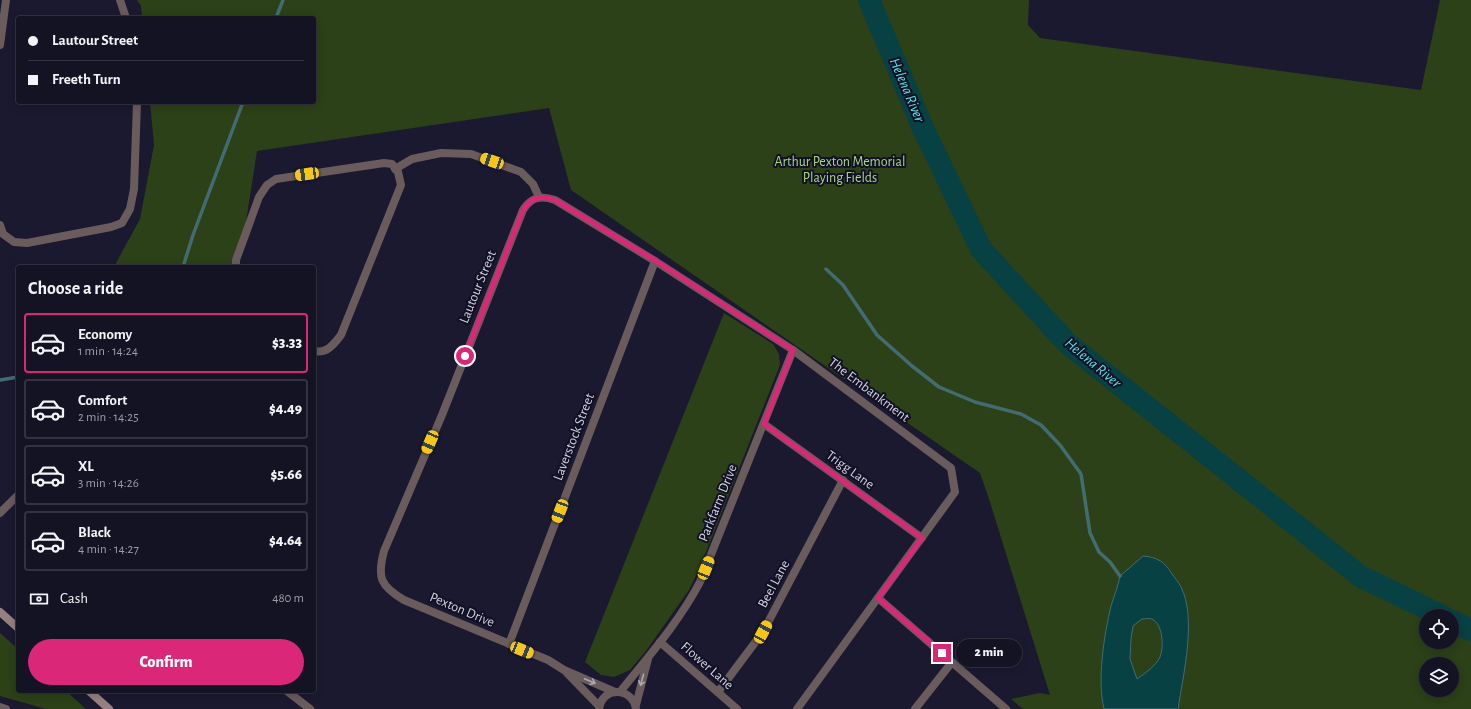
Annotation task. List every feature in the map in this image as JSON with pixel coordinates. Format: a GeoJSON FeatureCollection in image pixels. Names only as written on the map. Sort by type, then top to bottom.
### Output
{"type":"FeatureCollection","features":[{"type":"Feature","properties":{"kind":"street"},"geometry":{"type":"LineString","coordinates":[[0,45],[6,0]]}},
{"type":"Feature","properties":{"kind":"street"},"geometry":{"type":"LineString","coordinates":[[120,0],[125,16]]}},
{"type":"Feature","properties":{"kind":"street"},"geometry":{"type":"LineString","coordinates":[[0,225],[1,235],[14,242],[27,243],[111,227],[122,223],[130,209],[134,189],[137,104]]}},
{"type":"Feature","properties":{"kind":"street"},"geometry":{"type":"LineString","coordinates":[[395,170],[412,159],[441,152],[471,154],[521,172],[533,184],[539,197]]}},
{"type":"Feature","properties":{"kind":"street"},"geometry":{"type":"LineString","coordinates":[[236,265],[236,260],[259,197],[267,185],[276,179],[384,163],[392,164],[399,177],[401,185],[341,335],[335,343],[326,350],[316,351]]}},
{"type":"Feature","properties":{"kind":"street","name":"Lautour Street"},"geometry":{"type":"LineString","coordinates":[[384,551],[442,415],[523,210],[532,200],[539,197]]}},
{"type":"Feature","properties":{"kind":"street","name":"The Embankment"},"geometry":{"type":"LineString","coordinates":[[539,197],[555,200],[656,261],[793,350],[951,468],[955,492],[797,709]]}},
{"type":"Feature","properties":{"kind":"street","name":"Laverstock Street"},"geometry":{"type":"LineString","coordinates":[[509,644],[656,261]]}},
{"type":"Feature","properties":{"kind":"street","name":"Parkfarm Drive"},"geometry":{"type":"LineString","coordinates":[[599,707],[601,701],[607,695],[617,692],[649,656],[695,592],[793,350]]}},
{"type":"Feature","properties":{"kind":"street","name":"Trigg Lane"},"geometry":{"type":"LineString","coordinates":[[764,424],[922,538]]}},
{"type":"Feature","properties":{"kind":"street","name":"Beel Lane"},"geometry":{"type":"LineString","coordinates":[[718,692],[763,632],[842,480]]}},
{"type":"Feature","properties":{"kind":"street"},"geometry":{"type":"LineString","coordinates":[[0,513],[16,496]]}},
{"type":"Feature","properties":{"kind":"street","name":"Pexton Drive"},"geometry":{"type":"LineString","coordinates":[[384,551],[380,565],[381,576],[386,587],[394,594],[404,600],[548,660],[564,670],[617,692]]}},
{"type":"Feature","properties":{"kind":"street"},"geometry":{"type":"LineString","coordinates":[[878,598],[1006,709]]}},
{"type":"Feature","properties":{"kind":"street"},"geometry":{"type":"LineString","coordinates":[[0,612],[16,626]]}},
{"type":"Feature","properties":{"kind":"street","name":"Flower Lane"},"geometry":{"type":"LineString","coordinates":[[660,642],[737,709]]}},
{"type":"Feature","properties":{"kind":"street","name":"Parkfarm Drive"},"geometry":{"type":"LineString","coordinates":[[636,707],[649,656]]}},
{"type":"Feature","properties":{"kind":"street"},"geometry":{"type":"LineString","coordinates":[[915,709],[952,662]]}},
{"type":"Feature","properties":{"kind":"street","name":"Pexton Drive"},"geometry":{"type":"LineString","coordinates":[[564,670],[599,707]]}},
{"type":"Feature","properties":{"kind":"street","name":"Parkfarm Drive"},"geometry":{"type":"LineString","coordinates":[[617,692],[628,695],[636,707]]}},
{"type":"Feature","properties":{"kind":"street"},"geometry":{"type":"LineString","coordinates":[[91,693],[109,709]]}},
{"type":"Feature","properties":{"kind":"street"},"geometry":{"type":"LineString","coordinates":[[290,693],[310,709]]}},
{"type":"Feature","properties":{"kind":"street"},"geometry":{"type":"LineString","coordinates":[[0,707],[6,709]]}},
{"type":"Feature","properties":{"kind":"green space","name":"Arthur Pexton Memorial Playing Fields"},"geometry":{"type":"Polygon","coordinates":[[[137,0],[1029,0],[1028,25],[1040,38],[1421,90],[1440,0],[1471,0],[1471,709],[1023,709],[1011,699],[1040,693],[1050,695],[980,473],[571,190],[549,108],[257,151],[239,265],[116,265],[116,263],[140,219],[154,145],[150,104],[316,104],[316,16],[142,16],[141,6],[137,0]]]}},
{"type":"Feature","properties":{"kind":"green space"},"geometry":{"type":"Polygon","coordinates":[[[724,313],[773,344],[779,354],[780,365],[700,567],[689,590],[646,651],[630,670],[614,677],[601,675],[585,662],[724,313]]]}},
{"type":"Feature","properties":{"kind":"green space"},"geometry":{"type":"Polygon","coordinates":[[[0,633],[16,647],[16,693],[68,693],[86,709],[46,709],[0,696],[0,633]]]}},
{"type":"Feature","properties":{"kind":"shaded area"},"geometry":{"type":"Polygon","coordinates":[[[1143,556],[1156,559],[1163,563],[1181,587],[1186,600],[1188,631],[1185,664],[1178,709],[1104,709],[1101,685],[1102,658],[1111,606],[1120,576],[1143,556]],[[1142,619],[1133,626],[1131,639],[1130,659],[1137,679],[1156,663],[1160,657],[1162,648],[1162,636],[1156,622],[1152,619],[1142,619]]]}},
{"type":"Feature","properties":{"kind":"waterway"},"geometry":{"type":"LineString","coordinates":[[277,16],[283,0]]}},
{"type":"Feature","properties":{"kind":"waterway","name":"Helena River"},"geometry":{"type":"LineString","coordinates":[[869,0],[922,126],[981,249],[1067,343],[1360,576],[1428,609]]}},
{"type":"Feature","properties":{"kind":"waterway"},"geometry":{"type":"LineString","coordinates":[[184,265],[193,235],[242,104]]}},
{"type":"Feature","properties":{"kind":"waterway"},"geometry":{"type":"LineString","coordinates":[[826,269],[843,285],[877,335],[912,366],[939,387],[975,402],[1021,414],[1041,425],[1060,445],[1081,474],[1090,533],[1099,552],[1110,562],[1120,576]]}},
{"type":"Feature","properties":{"kind":"waterway"},"geometry":{"type":"LineString","coordinates":[[0,380],[16,377]]}},
{"type":"Feature","properties":{"kind":"waterway","name":"Helena River"},"geometry":{"type":"LineString","coordinates":[[1459,624],[1471,630]]}},
{"type":"Feature","properties":{"kind":"route"},"geometry":{"type":"LineString","coordinates":[[465,356],[523,210],[532,200],[539,197],[546,197],[555,200],[656,261],[793,350],[764,424],[922,538],[878,598],[942,653]]}}]}
